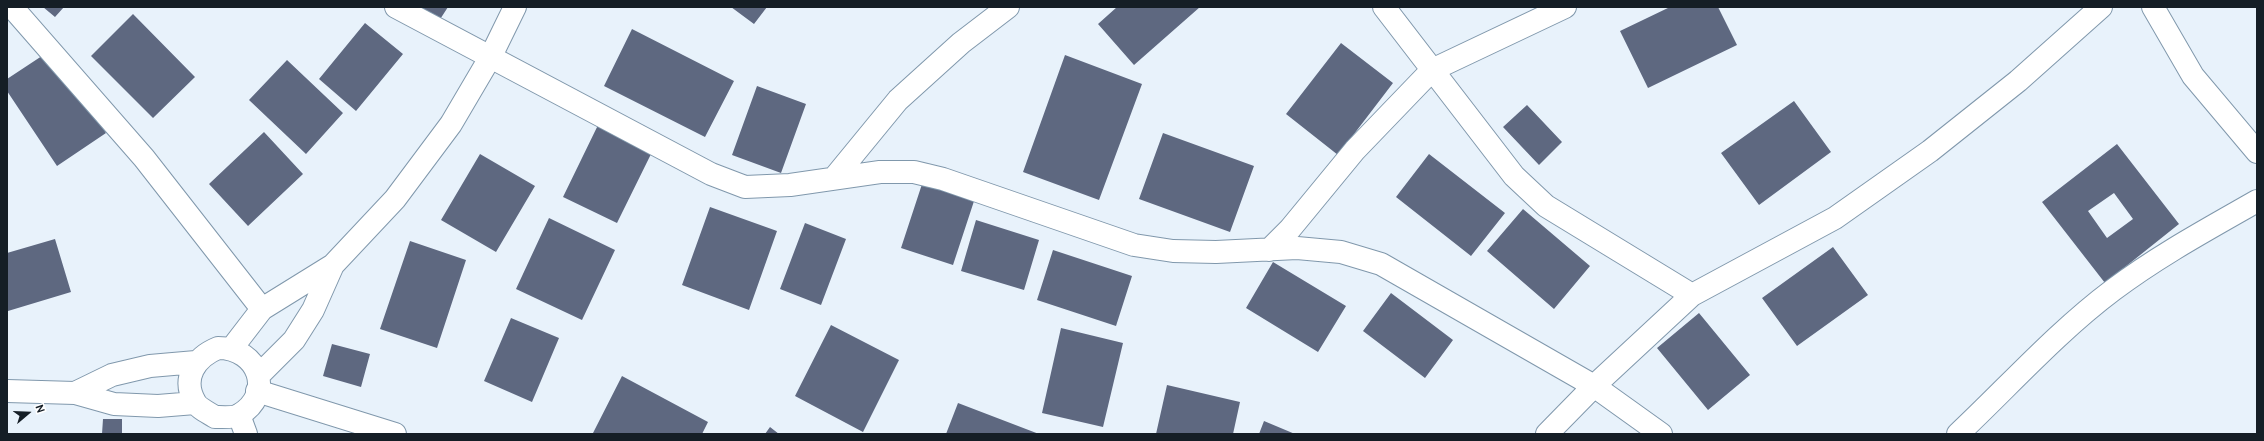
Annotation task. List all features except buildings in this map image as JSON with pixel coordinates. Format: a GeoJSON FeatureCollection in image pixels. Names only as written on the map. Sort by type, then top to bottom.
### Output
{"type":"FeatureCollection","features":[{"type":"Feature","properties":{"kind":"street"},"geometry":{"type":"LineString","coordinates":[[12,7],[144,158],[262,309]]}},
{"type":"Feature","properties":{"kind":"street"},"geometry":{"type":"LineString","coordinates":[[396,7],[491,56],[711,174],[746,186],[790,185],[880,172],[914,172],[943,179],[1134,245],[1180,251],[1216,252],[1297,248],[1342,252],[1381,264],[1594,386],[1661,434]]}},
{"type":"Feature","properties":{"kind":"street"},"geometry":{"type":"LineString","coordinates":[[232,348],[262,309],[333,265],[395,199],[451,124],[491,56],[515,7]]}},
{"type":"Feature","properties":{"kind":"street"},"geometry":{"type":"LineString","coordinates":[[834,178],[898,100],[961,43],[1008,7]]}},
{"type":"Feature","properties":{"kind":"street"},"geometry":{"type":"LineString","coordinates":[[1384,7],[1514,176],[1546,206],[1692,294]]}},
{"type":"Feature","properties":{"kind":"street"},"geometry":{"type":"LineString","coordinates":[[1269,250],[1290,229],[1355,150],[1432,70],[1564,7]]}},
{"type":"Feature","properties":{"kind":"street"},"geometry":{"type":"LineString","coordinates":[[1547,434],[1594,386],[1692,294],[1834,218],[1873,191],[1930,151],[2018,81],[2101,7]]}},
{"type":"Feature","properties":{"kind":"street"},"geometry":{"type":"LineString","coordinates":[[2153,7],[2193,76],[2257,152]]}},
{"type":"Feature","properties":{"kind":"street"},"geometry":{"type":"LineString","coordinates":[[1958,434],[2070,324],[2114,289],[2182,244],[2257,201]]}},
{"type":"Feature","properties":{"kind":"street"},"geometry":{"type":"LineString","coordinates":[[258,383],[294,340],[313,310],[333,265]]}},
{"type":"Feature","properties":{"kind":"street"},"geometry":{"type":"LineString","coordinates":[[218,348],[232,348],[249,358],[258,383],[256,399],[242,425],[215,417],[195,402],[189,382],[196,362],[206,353],[218,348]]}},
{"type":"Feature","properties":{"kind":"street"},"geometry":{"type":"LineString","coordinates":[[75,393],[112,376],[150,366],[196,362]]}},
{"type":"Feature","properties":{"kind":"street"},"geometry":{"type":"LineString","coordinates":[[258,383],[396,434]]}},
{"type":"Feature","properties":{"kind":"street"},"geometry":{"type":"LineString","coordinates":[[7,391],[75,393],[114,404],[158,406],[195,402]]}}]}
